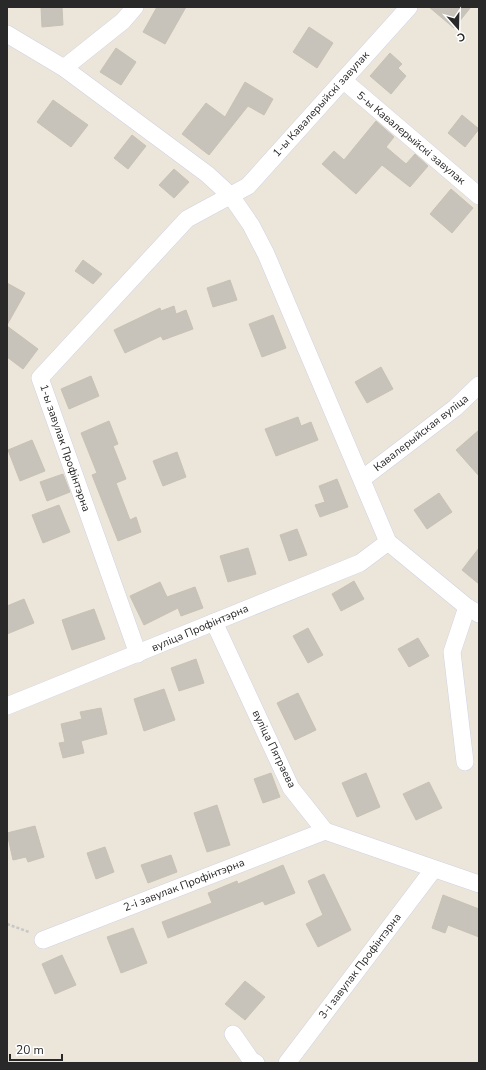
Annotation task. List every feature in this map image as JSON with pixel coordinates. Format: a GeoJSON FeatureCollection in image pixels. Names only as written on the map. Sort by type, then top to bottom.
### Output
{"type":"FeatureCollection","features":[{"type":"Feature","properties":{"kind":"street"},"geometry":{"type":"LineString","coordinates":[[64,68],[124,21],[135,7]]}},
{"type":"Feature","properties":{"kind":"street","name":"1-ы Кавалерыйскі завулак"},"geometry":{"type":"LineString","coordinates":[[231,196],[248,186],[409,7]]}},
{"type":"Feature","properties":{"kind":"street"},"geometry":{"type":"LineString","coordinates":[[7,34],[64,68],[207,174],[231,196],[251,225],[266,254],[388,542],[473,611],[452,652],[464,762]]}},
{"type":"Feature","properties":{"kind":"street","name":"5-ы Кавалерыйскі завулак"},"geometry":{"type":"LineString","coordinates":[[342,80],[479,196]]}},
{"type":"Feature","properties":{"kind":"street","name":"1-ы завулак Профінтэрна"},"geometry":{"type":"LineString","coordinates":[[138,654],[40,378],[187,219],[231,196]]}},
{"type":"Feature","properties":{"kind":"street","name":"Кавалерыйская вуліца"},"geometry":{"type":"LineString","coordinates":[[362,479],[455,408],[479,385]]}},
{"type":"Feature","properties":{"kind":"street","name":"вуліца Профінтэрна"},"geometry":{"type":"LineString","coordinates":[[7,706],[360,563],[388,542]]}},
{"type":"Feature","properties":{"kind":"street","name":"вуліца Пятраева"},"geometry":{"type":"LineString","coordinates":[[214,622],[291,788],[325,831]]}},
{"type":"Feature","properties":{"kind":"street"},"geometry":{"type":"LineString","coordinates":[[325,831],[433,870],[479,884]]}},
{"type":"Feature","properties":{"kind":"street","name":"2-і завулак Профінтэрна"},"geometry":{"type":"LineString","coordinates":[[43,940],[325,831]]}},
{"type":"Feature","properties":{"kind":"street","name":"3-і завулак Профінтэрна"},"geometry":{"type":"LineString","coordinates":[[287,1063],[433,870]]}},
{"type":"Feature","properties":{"kind":"street"},"geometry":{"type":"LineString","coordinates":[[233,1034],[251,1060],[256,1063]]}},
{"type":"Feature","properties":{"kind":"path"},"geometry":{"type":"LineString","coordinates":[[7,924],[22,929],[43,940]]}},
{"type":"Feature","properties":{"kind":"building"},"geometry":{"type":"Polygon","coordinates":[[[41,7],[62,7],[63,25],[42,27],[41,7]]]}},
{"type":"Feature","properties":{"kind":"building"},"geometry":{"type":"Polygon","coordinates":[[[157,7],[186,7],[165,44],[143,32],[157,7]]]}},
{"type":"Feature","properties":{"kind":"building"},"geometry":{"type":"Polygon","coordinates":[[[429,7],[471,7],[454,28],[429,7]]]}},
{"type":"Feature","properties":{"kind":"building"},"geometry":{"type":"Polygon","coordinates":[[[309,27],[333,43],[317,68],[293,52],[309,27]]]}},
{"type":"Feature","properties":{"kind":"building"},"geometry":{"type":"Polygon","coordinates":[[[116,48],[136,62],[121,85],[100,72],[116,48]]]}},
{"type":"Feature","properties":{"kind":"building"},"geometry":{"type":"Polygon","coordinates":[[[390,53],[402,64],[398,68],[406,76],[391,94],[370,76],[390,53]]]}},
{"type":"Feature","properties":{"kind":"building"},"geometry":{"type":"Polygon","coordinates":[[[245,82],[273,99],[264,115],[248,106],[209,155],[182,134],[206,103],[225,117],[245,82]]]}},
{"type":"Feature","properties":{"kind":"building"},"geometry":{"type":"Polygon","coordinates":[[[53,100],[88,125],[71,147],[37,122],[53,100]]]}},
{"type":"Feature","properties":{"kind":"building"},"geometry":{"type":"Polygon","coordinates":[[[462,115],[479,129],[465,147],[448,133],[462,115]]]}},
{"type":"Feature","properties":{"kind":"building"},"geometry":{"type":"Polygon","coordinates":[[[376,121],[394,137],[386,147],[406,164],[415,154],[428,166],[410,187],[382,165],[356,194],[322,164],[334,151],[344,160],[376,121]]]}},
{"type":"Feature","properties":{"kind":"building"},"geometry":{"type":"Polygon","coordinates":[[[132,135],[146,146],[128,169],[114,158],[132,135]]]}},
{"type":"Feature","properties":{"kind":"building"},"geometry":{"type":"Polygon","coordinates":[[[174,169],[189,182],[174,198],[159,185],[174,169]]]}},
{"type":"Feature","properties":{"kind":"building"},"geometry":{"type":"Polygon","coordinates":[[[451,189],[473,208],[452,233],[430,214],[451,189]]]}},
{"type":"Feature","properties":{"kind":"building"},"geometry":{"type":"Polygon","coordinates":[[[83,260],[102,274],[93,284],[75,271],[83,260]]]}},
{"type":"Feature","properties":{"kind":"building"},"geometry":{"type":"Polygon","coordinates":[[[230,280],[237,300],[213,307],[207,288],[230,280]]]}},
{"type":"Feature","properties":{"kind":"building"},"geometry":{"type":"Polygon","coordinates":[[[7,283],[25,293],[7,325],[7,283]]]}},
{"type":"Feature","properties":{"kind":"building"},"geometry":{"type":"Polygon","coordinates":[[[174,306],[176,314],[186,310],[193,329],[163,340],[161,336],[125,353],[114,330],[160,308],[161,311],[174,306]]]}},
{"type":"Feature","properties":{"kind":"building"},"geometry":{"type":"Polygon","coordinates":[[[273,315],[286,348],[262,357],[249,324],[273,315]]]}},
{"type":"Feature","properties":{"kind":"building"},"geometry":{"type":"Polygon","coordinates":[[[7,326],[38,349],[23,369],[7,357],[7,326]]]}},
{"type":"Feature","properties":{"kind":"building"},"geometry":{"type":"Polygon","coordinates":[[[381,367],[393,389],[367,403],[355,382],[381,367]]]}},
{"type":"Feature","properties":{"kind":"building"},"geometry":{"type":"Polygon","coordinates":[[[91,376],[99,396],[69,409],[61,389],[91,376]]]}},
{"type":"Feature","properties":{"kind":"building"},"geometry":{"type":"Polygon","coordinates":[[[298,417],[301,426],[311,422],[318,440],[276,456],[265,429],[298,417]]]}},
{"type":"Feature","properties":{"kind":"building"},"geometry":{"type":"Polygon","coordinates":[[[109,421],[118,444],[113,446],[126,479],[116,483],[130,520],[136,517],[141,532],[118,541],[92,475],[97,473],[81,433],[109,421]]]}},
{"type":"Feature","properties":{"kind":"building"},"geometry":{"type":"Polygon","coordinates":[[[479,430],[479,476],[456,450],[479,430]]]}},
{"type":"Feature","properties":{"kind":"building"},"geometry":{"type":"Polygon","coordinates":[[[32,440],[45,471],[20,481],[8,450],[32,440]]]}},
{"type":"Feature","properties":{"kind":"building"},"geometry":{"type":"Polygon","coordinates":[[[177,452],[186,477],[163,486],[153,461],[177,452]]]}},
{"type":"Feature","properties":{"kind":"building"},"geometry":{"type":"Polygon","coordinates":[[[63,474],[70,492],[47,501],[40,482],[63,474]]]}},
{"type":"Feature","properties":{"kind":"building"},"geometry":{"type":"Polygon","coordinates":[[[337,479],[348,507],[320,517],[315,505],[325,502],[319,486],[337,479]]]}},
{"type":"Feature","properties":{"kind":"building"},"geometry":{"type":"Polygon","coordinates":[[[439,493],[452,512],[427,529],[414,510],[439,493]]]}},
{"type":"Feature","properties":{"kind":"building"},"geometry":{"type":"Polygon","coordinates":[[[59,505],[70,532],[43,543],[32,515],[59,505]]]}},
{"type":"Feature","properties":{"kind":"building"},"geometry":{"type":"Polygon","coordinates":[[[297,529],[307,555],[289,561],[280,535],[297,529]]]}},
{"type":"Feature","properties":{"kind":"building"},"geometry":{"type":"Polygon","coordinates":[[[248,548],[256,574],[228,582],[220,556],[248,548]]]}},
{"type":"Feature","properties":{"kind":"building"},"geometry":{"type":"Polygon","coordinates":[[[479,548],[479,584],[462,570],[479,548]]]}},
{"type":"Feature","properties":{"kind":"building"},"geometry":{"type":"Polygon","coordinates":[[[354,581],[364,599],[341,611],[332,594],[354,581]]]}},
{"type":"Feature","properties":{"kind":"building"},"geometry":{"type":"Polygon","coordinates":[[[160,582],[167,597],[195,587],[203,608],[181,616],[178,608],[144,625],[130,596],[160,582]]]}},
{"type":"Feature","properties":{"kind":"building"},"geometry":{"type":"Polygon","coordinates":[[[24,599],[34,623],[7,634],[7,606],[24,599]]]}},
{"type":"Feature","properties":{"kind":"building"},"geometry":{"type":"Polygon","coordinates":[[[94,609],[105,639],[72,650],[62,620],[94,609]]]}},
{"type":"Feature","properties":{"kind":"building"},"geometry":{"type":"Polygon","coordinates":[[[308,628],[323,655],[308,663],[293,636],[308,628]]]}},
{"type":"Feature","properties":{"kind":"building"},"geometry":{"type":"Polygon","coordinates":[[[418,638],[429,656],[409,667],[398,649],[418,638]]]}},
{"type":"Feature","properties":{"kind":"building"},"geometry":{"type":"Polygon","coordinates":[[[196,659],[204,683],[179,691],[171,668],[196,659]]]}},
{"type":"Feature","properties":{"kind":"building"},"geometry":{"type":"Polygon","coordinates":[[[164,689],[175,720],[144,731],[134,699],[164,689]]]}},
{"type":"Feature","properties":{"kind":"building"},"geometry":{"type":"Polygon","coordinates":[[[298,693],[316,730],[295,740],[277,703],[298,693]]]}},
{"type":"Feature","properties":{"kind":"building"},"geometry":{"type":"Polygon","coordinates":[[[101,708],[107,734],[81,741],[84,753],[63,758],[59,743],[65,742],[61,724],[82,719],[80,712],[101,708]]]}},
{"type":"Feature","properties":{"kind":"building"},"geometry":{"type":"Polygon","coordinates":[[[271,773],[280,797],[263,803],[254,779],[271,773]]]}},
{"type":"Feature","properties":{"kind":"building"},"geometry":{"type":"Polygon","coordinates":[[[366,773],[380,807],[357,817],[342,783],[366,773]]]}},
{"type":"Feature","properties":{"kind":"building"},"geometry":{"type":"Polygon","coordinates":[[[429,782],[442,808],[416,820],[403,794],[429,782]]]}},
{"type":"Feature","properties":{"kind":"building"},"geometry":{"type":"Polygon","coordinates":[[[217,805],[230,845],[207,852],[194,813],[217,805]]]}},
{"type":"Feature","properties":{"kind":"building"},"geometry":{"type":"Polygon","coordinates":[[[35,826],[44,857],[28,862],[26,857],[13,860],[7,833],[35,826]]]}},
{"type":"Feature","properties":{"kind":"building"},"geometry":{"type":"Polygon","coordinates":[[[105,847],[114,872],[96,879],[87,853],[105,847]]]}},
{"type":"Feature","properties":{"kind":"building"},"geometry":{"type":"Polygon","coordinates":[[[171,855],[177,872],[148,883],[141,865],[171,855]]]}},
{"type":"Feature","properties":{"kind":"building"},"geometry":{"type":"Polygon","coordinates":[[[283,865],[295,893],[265,905],[263,901],[168,938],[162,922],[212,903],[208,893],[237,881],[238,884],[283,865]]]}},
{"type":"Feature","properties":{"kind":"building"},"geometry":{"type":"Polygon","coordinates":[[[324,874],[351,930],[318,947],[306,924],[323,915],[308,881],[324,874]]]}},
{"type":"Feature","properties":{"kind":"building"},"geometry":{"type":"Polygon","coordinates":[[[443,895],[479,909],[479,937],[448,925],[445,933],[432,928],[443,895]]]}},
{"type":"Feature","properties":{"kind":"building"},"geometry":{"type":"Polygon","coordinates":[[[133,928],[147,963],[121,973],[107,937],[133,928]]]}},
{"type":"Feature","properties":{"kind":"building"},"geometry":{"type":"Polygon","coordinates":[[[62,955],[76,985],[55,994],[42,964],[62,955]]]}},
{"type":"Feature","properties":{"kind":"building"},"geometry":{"type":"Polygon","coordinates":[[[245,981],[265,997],[245,1020],[225,1004],[245,981]]]}}]}
